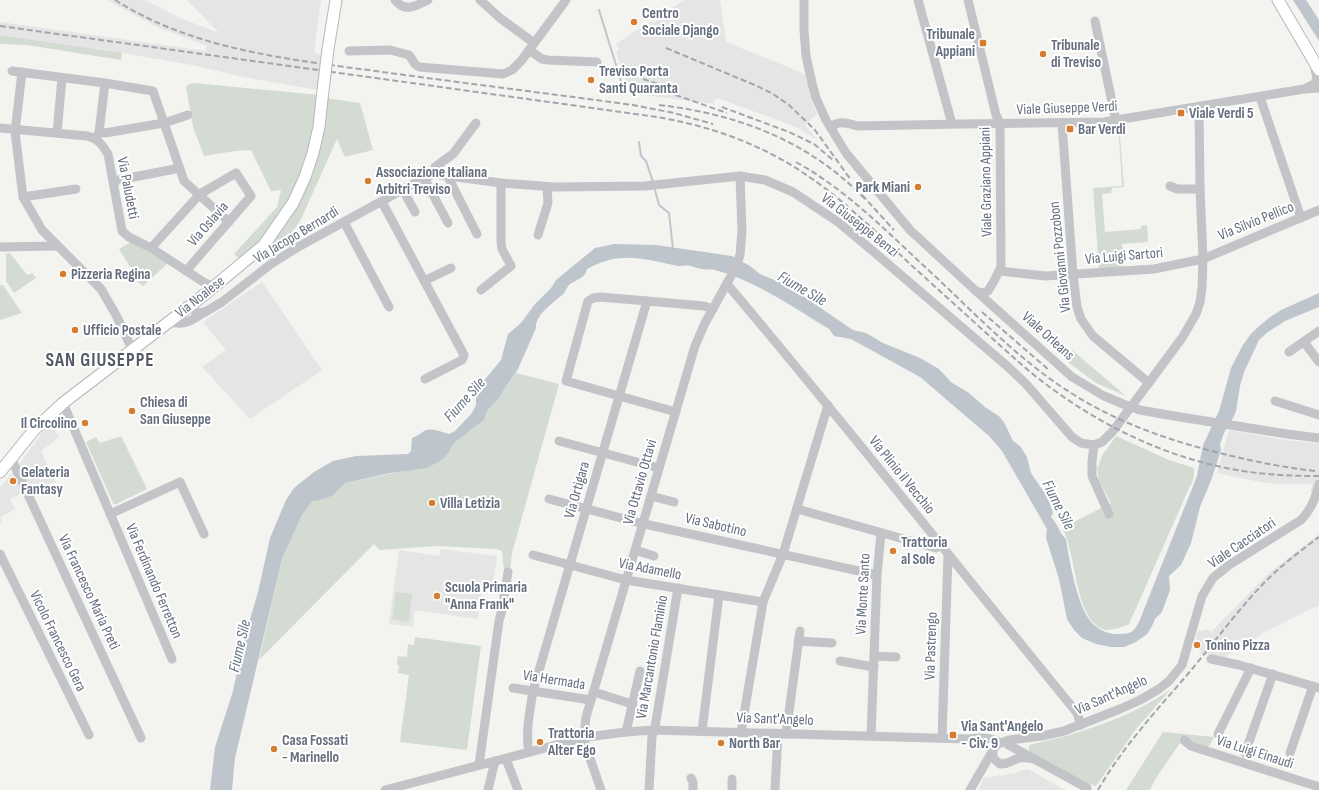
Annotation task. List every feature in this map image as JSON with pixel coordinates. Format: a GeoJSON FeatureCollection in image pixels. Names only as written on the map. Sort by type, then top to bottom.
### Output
{"type":"FeatureCollection","features":[{"type":"Feature","properties":{"kind":"main road","name":"Via Noalese"},"geometry":{"type":"LineString","coordinates":[[0,472],[42,422],[63,402],[194,302],[264,245],[293,203],[305,177],[313,153],[319,127],[328,49],[336,0]]}},
{"type":"Feature","properties":{"kind":"main road"},"geometry":{"type":"LineString","coordinates":[[1278,0],[1316,62],[1319,70]]}},
{"type":"Feature","properties":{"kind":"street"},"geometry":{"type":"LineString","coordinates":[[395,0],[400,6],[406,8],[413,7],[428,0]]}},
{"type":"Feature","properties":{"kind":"street"},"geometry":{"type":"LineString","coordinates":[[480,0],[531,46],[543,60],[597,62]]}},
{"type":"Feature","properties":{"kind":"street"},"geometry":{"type":"LineString","coordinates":[[349,51],[394,50],[409,55],[419,67],[502,74],[512,70],[521,61],[566,0]]}},
{"type":"Feature","properties":{"kind":"street","name":"Viale Orleans"},"geometry":{"type":"LineString","coordinates":[[804,0],[806,56],[816,98],[846,153],[910,230],[1072,377],[1104,396],[1130,407],[1197,420],[1319,438]]}},
{"type":"Feature","properties":{"kind":"street"},"geometry":{"type":"LineString","coordinates":[[918,0],[952,124]]}},
{"type":"Feature","properties":{"kind":"street","name":"Viale Graziano Appiani"},"geometry":{"type":"LineString","coordinates":[[968,0],[996,115],[1000,123],[1001,244],[999,271],[988,291]]}},
{"type":"Feature","properties":{"kind":"street"},"geometry":{"type":"LineString","coordinates":[[1095,21],[1116,121]]}},
{"type":"Feature","properties":{"kind":"street"},"geometry":{"type":"LineString","coordinates":[[1304,89],[1314,84],[1317,79],[1316,62]]}},
{"type":"Feature","properties":{"kind":"street"},"geometry":{"type":"LineString","coordinates":[[12,71],[154,91],[184,180],[229,222]]}},
{"type":"Feature","properties":{"kind":"street"},"geometry":{"type":"LineString","coordinates":[[22,72],[15,135],[23,197],[40,227],[101,289],[116,315],[132,349]]}},
{"type":"Feature","properties":{"kind":"street"},"geometry":{"type":"LineString","coordinates":[[57,132],[62,78]]}},
{"type":"Feature","properties":{"kind":"street"},"geometry":{"type":"LineString","coordinates":[[98,136],[105,83]]}},
{"type":"Feature","properties":{"kind":"street","name":"Viale Giuseppe Verdi"},"geometry":{"type":"LineString","coordinates":[[831,128],[836,123],[843,122],[858,126],[1116,121],[1260,96],[1319,88]]}},
{"type":"Feature","properties":{"kind":"street"},"geometry":{"type":"LineString","coordinates":[[1260,96],[1301,218]]}},
{"type":"Feature","properties":{"kind":"street"},"geometry":{"type":"LineString","coordinates":[[1109,514],[1092,476],[1094,445],[1102,442],[1110,434],[1149,383],[1188,330],[1200,302],[1203,258],[1199,107]]}},
{"type":"Feature","properties":{"kind":"street"},"geometry":{"type":"LineString","coordinates":[[0,128],[15,128],[98,136],[105,133],[164,123],[188,115]]}},
{"type":"Feature","properties":{"kind":"street","name":"Via Jacopo Bernardi"},"geometry":{"type":"LineString","coordinates":[[169,321],[177,324],[185,323],[206,312],[222,302],[277,259],[424,178],[434,174],[435,167],[453,154],[476,123]]}},
{"type":"Feature","properties":{"kind":"street","name":"Via Giovanni Pozzobon"},"geometry":{"type":"LineString","coordinates":[[1062,123],[1073,274],[1080,319],[1093,336],[1149,383]]}},
{"type":"Feature","properties":{"kind":"street","name":"Via Paludetti"},"geometry":{"type":"LineString","coordinates":[[98,136],[108,154],[122,231],[129,237],[151,248],[205,283],[211,285],[218,283]]}},
{"type":"Feature","properties":{"kind":"street"},"geometry":{"type":"LineString","coordinates":[[113,181],[180,168]]}},
{"type":"Feature","properties":{"kind":"street","name":"Via Oslavia"},"geometry":{"type":"LineString","coordinates":[[186,271],[251,196],[236,173],[200,194]]}},
{"type":"Feature","properties":{"kind":"street","name":"Via Giuseppe Benzi"},"geometry":{"type":"LineString","coordinates":[[434,174],[501,183],[547,187],[646,186],[740,176],[758,178],[778,184],[838,222],[1007,366],[1026,384],[1072,437],[1081,443],[1094,445]]}},
{"type":"Feature","properties":{"kind":"street"},"geometry":{"type":"LineString","coordinates":[[447,175],[477,234]]}},
{"type":"Feature","properties":{"kind":"street","name":"Via Ottavio Ottavi"},"geometry":{"type":"LineString","coordinates":[[585,738],[586,721],[593,696],[695,346],[701,331],[736,268],[740,255],[742,231],[740,176]]}},
{"type":"Feature","properties":{"kind":"street"},"geometry":{"type":"LineString","coordinates":[[424,178],[448,223]]}},
{"type":"Feature","properties":{"kind":"street"},"geometry":{"type":"LineString","coordinates":[[481,290],[511,266],[502,249],[501,242],[501,183]]}},
{"type":"Feature","properties":{"kind":"street"},"geometry":{"type":"LineString","coordinates":[[1170,186],[1177,189],[1200,189]]}},
{"type":"Feature","properties":{"kind":"street"},"geometry":{"type":"LineString","coordinates":[[538,235],[548,203],[547,187]]}},
{"type":"Feature","properties":{"kind":"street"},"geometry":{"type":"LineString","coordinates":[[23,197],[76,189]]}},
{"type":"Feature","properties":{"kind":"street"},"geometry":{"type":"LineString","coordinates":[[403,190],[415,212]]}},
{"type":"Feature","properties":{"kind":"street"},"geometry":{"type":"LineString","coordinates":[[151,248],[200,194]]}},
{"type":"Feature","properties":{"kind":"street"},"geometry":{"type":"LineString","coordinates":[[382,202],[464,355],[462,360],[425,379]]}},
{"type":"Feature","properties":{"kind":"street","name":"Via Silvio Pellico"},"geometry":{"type":"LineString","coordinates":[[1203,258],[1319,210]]}},
{"type":"Feature","properties":{"kind":"street"},"geometry":{"type":"LineString","coordinates":[[344,222],[389,307]]}},
{"type":"Feature","properties":{"kind":"street"},"geometry":{"type":"LineString","coordinates":[[0,247],[58,246]]}},
{"type":"Feature","properties":{"kind":"street","name":"Via Luigi Sartori"},"geometry":{"type":"LineString","coordinates":[[999,271],[1045,276],[1146,270],[1203,258]]}},
{"type":"Feature","properties":{"kind":"street"},"geometry":{"type":"LineString","coordinates":[[424,281],[451,268]]}},
{"type":"Feature","properties":{"kind":"street","name":"Via Plinio il Vecchio"},"geometry":{"type":"LineString","coordinates":[[728,281],[1077,713],[1081,725]]}},
{"type":"Feature","properties":{"kind":"street"},"geometry":{"type":"LineString","coordinates":[[976,291],[982,293],[988,291],[993,305]]}},
{"type":"Feature","properties":{"kind":"street"},"geometry":{"type":"LineString","coordinates":[[676,412],[566,381],[586,305],[590,299],[596,297],[704,306],[713,309]]}},
{"type":"Feature","properties":{"kind":"street","name":"Via Ortigara"},"geometry":{"type":"LineString","coordinates":[[530,752],[528,744],[533,691],[647,301]]}},
{"type":"Feature","properties":{"kind":"street"},"geometry":{"type":"LineString","coordinates":[[194,302],[194,309],[196,312],[206,312]]}},
{"type":"Feature","properties":{"kind":"street"},"geometry":{"type":"LineString","coordinates":[[1289,352],[1319,331]]}},
{"type":"Feature","properties":{"kind":"street"},"geometry":{"type":"LineString","coordinates":[[1304,342],[1319,362]]}},
{"type":"Feature","properties":{"kind":"street"},"geometry":{"type":"LineString","coordinates":[[1275,401],[1319,415]]}},
{"type":"Feature","properties":{"kind":"street","name":"Via Ferdinando Ferretton"},"geometry":{"type":"LineString","coordinates":[[63,402],[172,659]]}},
{"type":"Feature","properties":{"kind":"street"},"geometry":{"type":"LineString","coordinates":[[741,732],[763,602],[783,554],[828,405]]}},
{"type":"Feature","properties":{"kind":"street"},"geometry":{"type":"LineString","coordinates":[[559,441],[602,454],[659,468]]}},
{"type":"Feature","properties":{"kind":"street","name":"Via Francesco Maria Preti"},"geometry":{"type":"LineString","coordinates":[[11,458],[141,738]]}},
{"type":"Feature","properties":{"kind":"street","name":"Via Ferdinando Ferretton"},"geometry":{"type":"LineString","coordinates":[[110,514],[180,482],[204,534]]}},
{"type":"Feature","properties":{"kind":"street","name":"Viale Cacciatori"},"geometry":{"type":"LineString","coordinates":[[1185,656],[1202,596],[1213,578],[1229,565],[1301,520],[1306,515],[1313,503],[1319,484]]}},
{"type":"Feature","properties":{"kind":"street"},"geometry":{"type":"LineString","coordinates":[[651,496],[674,502]]}},
{"type":"Feature","properties":{"kind":"street","name":"Via Sabotino"},"geometry":{"type":"LineString","coordinates":[[549,499],[643,524],[877,575]]}},
{"type":"Feature","properties":{"kind":"street"},"geometry":{"type":"LineString","coordinates":[[797,509],[932,547],[936,548],[940,545]]}},
{"type":"Feature","properties":{"kind":"street","name":"Via Monte Santo"},"geometry":{"type":"LineString","coordinates":[[871,736],[877,575],[881,533]]}},
{"type":"Feature","properties":{"kind":"street"},"geometry":{"type":"LineString","coordinates":[[635,550],[654,556]]}},
{"type":"Feature","properties":{"kind":"street","name":"Via Adamello"},"geometry":{"type":"LineString","coordinates":[[533,554],[626,580],[763,602]]}},
{"type":"Feature","properties":{"kind":"street","name":"Via Pastrengo"},"geometry":{"type":"LineString","coordinates":[[942,738],[948,555]]}},
{"type":"Feature","properties":{"kind":"street","name":"Vicolo Francesco Gera"},"geometry":{"type":"LineString","coordinates":[[1,558],[88,735]]}},
{"type":"Feature","properties":{"kind":"street"},"geometry":{"type":"LineString","coordinates":[[479,766],[499,621],[508,572]]}},
{"type":"Feature","properties":{"kind":"street","name":"Via Marcantonio Flaminio"},"geometry":{"type":"LineString","coordinates":[[650,790],[652,736],[678,588]]}},
{"type":"Feature","properties":{"kind":"street"},"geometry":{"type":"LineString","coordinates":[[702,731],[719,595]]}},
{"type":"Feature","properties":{"kind":"street"},"geometry":{"type":"LineString","coordinates":[[775,790],[782,734],[800,631]]}},
{"type":"Feature","properties":{"kind":"street"},"geometry":{"type":"LineString","coordinates":[[798,641],[832,643]]}},
{"type":"Feature","properties":{"kind":"street","name":"Via Monte Santo"},"geometry":{"type":"LineString","coordinates":[[874,656],[896,657]]}},
{"type":"Feature","properties":{"kind":"street","name":"Via Sant'Angelo"},"geometry":{"type":"LineString","coordinates":[[968,739],[985,742],[992,751],[996,745],[1008,749],[1022,741],[1064,731],[1081,725],[1120,710],[1159,689],[1169,681],[1182,664],[1185,656]]}},
{"type":"Feature","properties":{"kind":"street"},"geometry":{"type":"LineString","coordinates":[[1211,659],[1251,668],[1316,687],[1290,753]]}},
{"type":"Feature","properties":{"kind":"street"},"geometry":{"type":"LineString","coordinates":[[840,661],[874,667]]}},
{"type":"Feature","properties":{"kind":"street"},"geometry":{"type":"LineString","coordinates":[[1218,734],[1251,668]]}},
{"type":"Feature","properties":{"kind":"street"},"geometry":{"type":"LineString","coordinates":[[626,732],[640,671]]}},
{"type":"Feature","properties":{"kind":"street"},"geometry":{"type":"LineString","coordinates":[[1245,753],[1273,674]]}},
{"type":"Feature","properties":{"kind":"street","name":"Via Hermada"},"geometry":{"type":"LineString","coordinates":[[513,688],[593,696]]}},
{"type":"Feature","properties":{"kind":"street"},"geometry":{"type":"LineString","coordinates":[[593,696],[632,704]]}},
{"type":"Feature","properties":{"kind":"street","name":"Via Sant'Angelo"},"geometry":{"type":"LineString","coordinates":[[385,790],[420,786],[495,761],[585,738],[653,730],[968,739],[987,738],[992,739],[1008,749]]}},
{"type":"Feature","properties":{"kind":"street"},"geometry":{"type":"LineString","coordinates":[[585,738],[601,790]]}},
{"type":"Feature","properties":{"kind":"street"},"geometry":{"type":"LineString","coordinates":[[1030,757],[1025,753],[1024,747],[1027,741],[1032,738]]}},
{"type":"Feature","properties":{"kind":"street","name":"Via Sant'Angelo"},"geometry":{"type":"LineString","coordinates":[[982,770],[987,766],[998,763],[1005,764],[1009,740],[1032,738]]}},
{"type":"Feature","properties":{"kind":"street","name":"Via Luigi Einaudi"},"geometry":{"type":"LineString","coordinates":[[1184,740],[1192,746],[1319,787]]}},
{"type":"Feature","properties":{"kind":"street"},"geometry":{"type":"LineString","coordinates":[[1008,749],[1022,757],[1030,757]]}},
{"type":"Feature","properties":{"kind":"street"},"geometry":{"type":"LineString","coordinates":[[1008,749],[1030,757],[1087,788]]}},
{"type":"Feature","properties":{"kind":"street"},"geometry":{"type":"LineString","coordinates":[[992,751],[992,758],[998,763]]}},
{"type":"Feature","properties":{"kind":"street"},"geometry":{"type":"LineString","coordinates":[[970,790],[992,751]]}},
{"type":"Feature","properties":{"kind":"street"},"geometry":{"type":"LineString","coordinates":[[506,759],[518,790]]}},
{"type":"Feature","properties":{"kind":"street"},"geometry":{"type":"LineString","coordinates":[[488,790],[495,761]]}},
{"type":"Feature","properties":{"kind":"street"},"geometry":{"type":"LineString","coordinates":[[691,778],[693,782],[693,790]]}},
{"type":"Feature","properties":{"kind":"street"},"geometry":{"type":"LineString","coordinates":[[732,779],[732,790]]}},
{"type":"Feature","properties":{"kind":"shaded area"},"geometry":{"type":"Polygon","coordinates":[[[107,0],[145,0],[180,18],[219,33],[187,0],[321,0],[314,53],[323,55],[318,90],[244,77],[192,65],[0,35],[0,22],[206,51],[207,46],[157,27],[107,0]]]}},
{"type":"Feature","properties":{"kind":"shaded area"},"geometry":{"type":"Polygon","coordinates":[[[685,0],[720,0],[726,42],[805,74],[817,114],[805,125],[817,140],[800,129],[786,123],[717,98],[716,101],[713,100],[714,104],[651,96],[629,90],[616,52],[619,49],[616,44],[651,21],[653,23],[661,17],[660,15],[685,0]]]}},
{"type":"Feature","properties":{"kind":"shaded area"},"geometry":{"type":"Polygon","coordinates":[[[1293,0],[1306,0],[1319,20],[1319,41],[1293,0]]]}},
{"type":"Feature","properties":{"kind":"shaded area"},"geometry":{"type":"Polygon","coordinates":[[[0,35],[122,53],[121,60],[27,45],[0,44],[0,35]]]}},
{"type":"Feature","properties":{"kind":"shaded area"},"geometry":{"type":"Polygon","coordinates":[[[194,83],[320,95],[315,128],[295,191],[265,236],[240,259],[234,254],[277,207],[281,190],[271,191],[251,150],[204,156],[193,127],[186,87],[189,84],[194,83]]]}},
{"type":"Feature","properties":{"kind":"shaded area"},"geometry":{"type":"Polygon","coordinates":[[[326,98],[360,103],[373,150],[345,157],[337,139],[301,219],[283,246],[266,245],[304,191],[319,153],[326,98]]]}},
{"type":"Feature","properties":{"kind":"shaded area"},"geometry":{"type":"Polygon","coordinates":[[[1119,136],[1124,187],[1112,188],[1111,193],[1102,194],[1105,232],[1141,229],[1141,226],[1147,225],[1148,242],[1122,244],[1124,268],[1099,270],[1093,188],[1122,186],[1119,136]]]}},
{"type":"Feature","properties":{"kind":"shaded area"},"geometry":{"type":"Polygon","coordinates":[[[131,242],[168,263],[143,286],[127,274],[132,270],[119,249],[131,242]]]}},
{"type":"Feature","properties":{"kind":"shaded area"},"geometry":{"type":"Polygon","coordinates":[[[614,244],[656,245],[732,256],[750,266],[760,274],[786,285],[853,330],[866,333],[883,343],[920,358],[939,369],[951,382],[969,393],[985,407],[1000,417],[1013,441],[1020,446],[1027,457],[1031,473],[1048,498],[1053,513],[1051,517],[1066,539],[1074,581],[1085,612],[1091,622],[1098,628],[1113,634],[1125,634],[1131,632],[1135,629],[1139,622],[1197,476],[1203,445],[1219,411],[1231,368],[1243,345],[1258,327],[1281,310],[1319,293],[1319,307],[1285,321],[1259,340],[1244,372],[1236,411],[1220,444],[1221,450],[1212,478],[1200,507],[1191,543],[1181,565],[1169,576],[1170,590],[1162,612],[1155,619],[1147,634],[1136,642],[1124,647],[1111,647],[1096,644],[1082,638],[1074,630],[1067,619],[1059,579],[1046,538],[1047,529],[1002,451],[989,436],[920,377],[851,339],[834,336],[829,329],[788,304],[760,288],[730,275],[714,270],[633,258],[622,258],[599,263],[587,269],[584,275],[569,285],[564,293],[542,313],[518,369],[498,399],[487,411],[484,420],[454,443],[443,459],[427,468],[390,473],[345,483],[332,496],[312,501],[302,515],[282,559],[235,758],[232,790],[210,790],[215,747],[233,691],[243,644],[258,592],[270,538],[286,500],[294,488],[314,472],[333,461],[356,456],[408,454],[411,451],[412,438],[426,430],[435,430],[449,434],[455,431],[472,413],[476,405],[476,394],[482,383],[501,360],[508,334],[521,323],[556,280],[595,248],[614,244]]]}},
{"type":"Feature","properties":{"kind":"shaded area"},"geometry":{"type":"Polygon","coordinates":[[[10,253],[27,275],[32,273],[36,278],[14,293],[6,281],[6,254],[10,253]]]}},
{"type":"Feature","properties":{"kind":"shaded area"},"geometry":{"type":"Polygon","coordinates":[[[262,282],[322,370],[250,419],[202,367],[226,350],[203,322],[262,282]]]}},
{"type":"Feature","properties":{"kind":"shaded area"},"geometry":{"type":"Polygon","coordinates":[[[0,285],[3,285],[22,313],[0,320],[0,285]]]}},
{"type":"Feature","properties":{"kind":"shaded area"},"geometry":{"type":"Polygon","coordinates":[[[1072,350],[1126,396],[1096,383],[1064,359],[1072,350]]]}},
{"type":"Feature","properties":{"kind":"shaded area"},"geometry":{"type":"Polygon","coordinates":[[[516,373],[559,384],[512,553],[510,572],[504,571],[502,551],[496,549],[436,546],[379,550],[374,544],[259,660],[282,559],[302,515],[312,500],[320,500],[332,496],[345,483],[408,470],[449,452],[454,443],[484,420],[487,411],[498,399],[516,373]]]}},
{"type":"Feature","properties":{"kind":"shaded area"},"geometry":{"type":"Polygon","coordinates":[[[49,423],[59,437],[41,451],[56,482],[27,491],[10,499],[15,509],[1,517],[2,523],[0,524],[0,487],[16,469],[49,423]]]}},
{"type":"Feature","properties":{"kind":"shaded area"},"geometry":{"type":"Polygon","coordinates":[[[1229,430],[1292,441],[1319,443],[1319,494],[1310,492],[1312,484],[1273,484],[1217,473],[1229,430]]]}},
{"type":"Feature","properties":{"kind":"shaded area"},"geometry":{"type":"Polygon","coordinates":[[[121,436],[147,489],[114,505],[86,442],[96,437],[100,443],[121,436]]]}},
{"type":"Feature","properties":{"kind":"shaded area"},"geometry":{"type":"Polygon","coordinates":[[[1116,436],[1169,460],[1194,468],[1194,478],[1129,624],[1116,629],[1105,630],[1093,622],[1086,611],[1077,583],[1071,552],[1062,528],[1111,503],[1099,481],[1097,467],[1102,456],[1116,436]]]}},
{"type":"Feature","properties":{"kind":"shaded area"},"geometry":{"type":"Polygon","coordinates":[[[1319,534],[1319,606],[1310,609],[1263,633],[1245,646],[1244,645],[1228,655],[1226,658],[1199,653],[1202,651],[1195,648],[1197,632],[1207,629],[1211,632],[1269,573],[1319,534]]]}},
{"type":"Feature","properties":{"kind":"shaded area","name":"Scuola Primaria \"Anna Frank\""},"geometry":{"type":"Polygon","coordinates":[[[441,549],[497,556],[493,582],[483,581],[478,619],[415,610],[413,627],[389,624],[399,550],[439,556],[441,549]]]}},
{"type":"Feature","properties":{"kind":"shaded area"},"geometry":{"type":"Polygon","coordinates":[[[396,592],[412,594],[409,622],[392,619],[396,592]]]}},
{"type":"Feature","properties":{"kind":"shaded area"},"geometry":{"type":"Polygon","coordinates":[[[415,637],[481,646],[467,750],[400,742],[409,675],[398,673],[398,656],[407,657],[408,644],[414,645],[415,637]]]}},
{"type":"Feature","properties":{"kind":"shaded area"},"geometry":{"type":"Polygon","coordinates":[[[1171,689],[1136,729],[1096,786],[1033,756],[1029,750],[1029,746],[1032,744],[1086,730],[1123,716],[1156,699],[1171,689]]]}},
{"type":"Feature","properties":{"kind":"shaded area"},"geometry":{"type":"Polygon","coordinates":[[[1163,732],[1214,737],[1209,746],[1206,747],[1190,741],[1186,736],[1182,736],[1179,738],[1180,743],[1156,778],[1150,790],[1126,790],[1163,732]]]}},
{"type":"Feature","properties":{"kind":"shaded area"},"geometry":{"type":"Polygon","coordinates":[[[1028,769],[1065,790],[978,790],[984,778],[1016,773],[1018,771],[1028,769]]]}},
{"type":"Feature","properties":{"kind":"waterway"},"geometry":{"type":"LineString","coordinates":[[599,10],[624,91]]}},
{"type":"Feature","properties":{"kind":"waterway"},"geometry":{"type":"LineString","coordinates":[[639,142],[641,156],[646,161],[653,182]]}},
{"type":"Feature","properties":{"kind":"waterway"},"geometry":{"type":"LineString","coordinates":[[655,190],[659,205],[669,213],[673,249]]}},
{"type":"Feature","properties":{"kind":"railway"},"geometry":{"type":"LineString","coordinates":[[115,0],[147,18],[179,32],[213,43],[248,51],[283,58],[633,105],[674,113],[713,124]]}},
{"type":"Feature","properties":{"kind":"railway"},"geometry":{"type":"LineString","coordinates":[[0,26],[650,116],[670,119],[710,129],[748,143],[767,152],[785,161],[817,182],[858,216],[1029,371],[1052,389],[1101,420],[1154,446],[1209,464],[1258,473],[1319,476]]}},
{"type":"Feature","properties":{"kind":"railway"},"geometry":{"type":"LineString","coordinates":[[666,48],[757,86],[773,94],[789,105],[815,130],[851,180]]}},
{"type":"Feature","properties":{"kind":"railway"},"geometry":{"type":"LineString","coordinates":[[643,79],[658,84]]}},
{"type":"Feature","properties":{"kind":"railway"},"geometry":{"type":"LineString","coordinates":[[650,86],[727,113]]}},
{"type":"Feature","properties":{"kind":"railway"},"geometry":{"type":"LineString","coordinates":[[659,105],[717,115],[744,123],[771,134],[796,146],[820,161],[865,199]]}},
{"type":"Feature","properties":{"kind":"railway"},"geometry":{"type":"LineString","coordinates":[[722,107],[789,132],[814,144],[833,160]]}},
{"type":"Feature","properties":{"kind":"railway"},"geometry":{"type":"LineString","coordinates":[[796,162],[834,187],[870,216],[1018,354],[1035,368],[1071,393],[1105,412],[1139,428],[1193,446],[1263,463],[1315,471]]}},
{"type":"Feature","properties":{"kind":"railway"},"geometry":{"type":"LineString","coordinates":[[862,195],[894,230]]}},
{"type":"Feature","properties":{"kind":"railway"},"geometry":{"type":"LineString","coordinates":[[982,312],[1050,371]]}},
{"type":"Feature","properties":{"kind":"railway"},"geometry":{"type":"LineString","coordinates":[[1098,790],[1107,774],[1140,730],[1228,624],[1278,570],[1319,537]]}},
{"type":"Feature","properties":{"kind":"place","name":"Centro Sociale Django"},"geometry":{"type":"Point","coordinates":[634,22]}},
{"type":"Feature","properties":{"kind":"place","name":"Tribunale Appiani"},"geometry":{"type":"Point","coordinates":[983,43]}},
{"type":"Feature","properties":{"kind":"place","name":"Tribunale di Treviso"},"geometry":{"type":"Point","coordinates":[1043,54]}},
{"type":"Feature","properties":{"kind":"place","name":"Treviso Porta Santi Quaranta"},"geometry":{"type":"Point","coordinates":[591,80]}},
{"type":"Feature","properties":{"kind":"place","name":"Viale Verdi 5"},"geometry":{"type":"Point","coordinates":[1181,113]}},
{"type":"Feature","properties":{"kind":"place","name":"Bar Verdi"},"geometry":{"type":"Point","coordinates":[1070,129]}},
{"type":"Feature","properties":{"kind":"place","name":"Associazione Italiana Arbitri Treviso"},"geometry":{"type":"Point","coordinates":[368,181]}},
{"type":"Feature","properties":{"kind":"place","name":"Park Miani"},"geometry":{"type":"Point","coordinates":[918,187]}},
{"type":"Feature","properties":{"kind":"place","name":"Pizzeria Regina"},"geometry":{"type":"Point","coordinates":[63,274]}},
{"type":"Feature","properties":{"kind":"place","name":"Ufficio Postale"},"geometry":{"type":"Point","coordinates":[75,330]}},
{"type":"Feature","properties":{"kind":"place","name":"Chiesa di San Giuseppe"},"geometry":{"type":"Point","coordinates":[132,411]}},
{"type":"Feature","properties":{"kind":"place","name":"Il Circolino"},"geometry":{"type":"Point","coordinates":[85,423]}},
{"type":"Feature","properties":{"kind":"place","name":"Gelateria Fantasy"},"geometry":{"type":"Point","coordinates":[13,481]}},
{"type":"Feature","properties":{"kind":"place","name":"Villa Letizia"},"geometry":{"type":"Point","coordinates":[432,503]}},
{"type":"Feature","properties":{"kind":"place","name":"Trattoria al Sole"},"geometry":{"type":"Point","coordinates":[893,551]}},
{"type":"Feature","properties":{"kind":"place","name":"Scuola Primaria \"Anna Frank\""},"geometry":{"type":"Point","coordinates":[437,596]}},
{"type":"Feature","properties":{"kind":"place","name":"Tonino Pizza"},"geometry":{"type":"Point","coordinates":[1197,645]}},
{"type":"Feature","properties":{"kind":"place","name":"Via Sant'Angelo - Civ. 9"},"geometry":{"type":"Point","coordinates":[953,735]}},
{"type":"Feature","properties":{"kind":"place","name":"Trattoria Alter Ego"},"geometry":{"type":"Point","coordinates":[540,742]}},
{"type":"Feature","properties":{"kind":"place","name":"North Bar"},"geometry":{"type":"Point","coordinates":[721,743]}},
{"type":"Feature","properties":{"kind":"place","name":"Casa Fossati - Marinello"},"geometry":{"type":"Point","coordinates":[274,749]}},
{"type":"Feature","properties":{"kind":"district","name":"SAN GIUSEPPE"},"geometry":{"type":"Point","coordinates":[100,360]}},
{"type":"Feature","properties":{"kind":"water label","name":"Fiume Sile"},"geometry":{"type":"Point","coordinates":[802,289]}},
{"type":"Feature","properties":{"kind":"water label","name":"Fiume Sile"},"geometry":{"type":"Point","coordinates":[465,400]}},
{"type":"Feature","properties":{"kind":"water label","name":"Fiume Sile"},"geometry":{"type":"Point","coordinates":[1058,505]}},
{"type":"Feature","properties":{"kind":"water label","name":"Fiume Sile"},"geometry":{"type":"Point","coordinates":[240,646]}}]}
